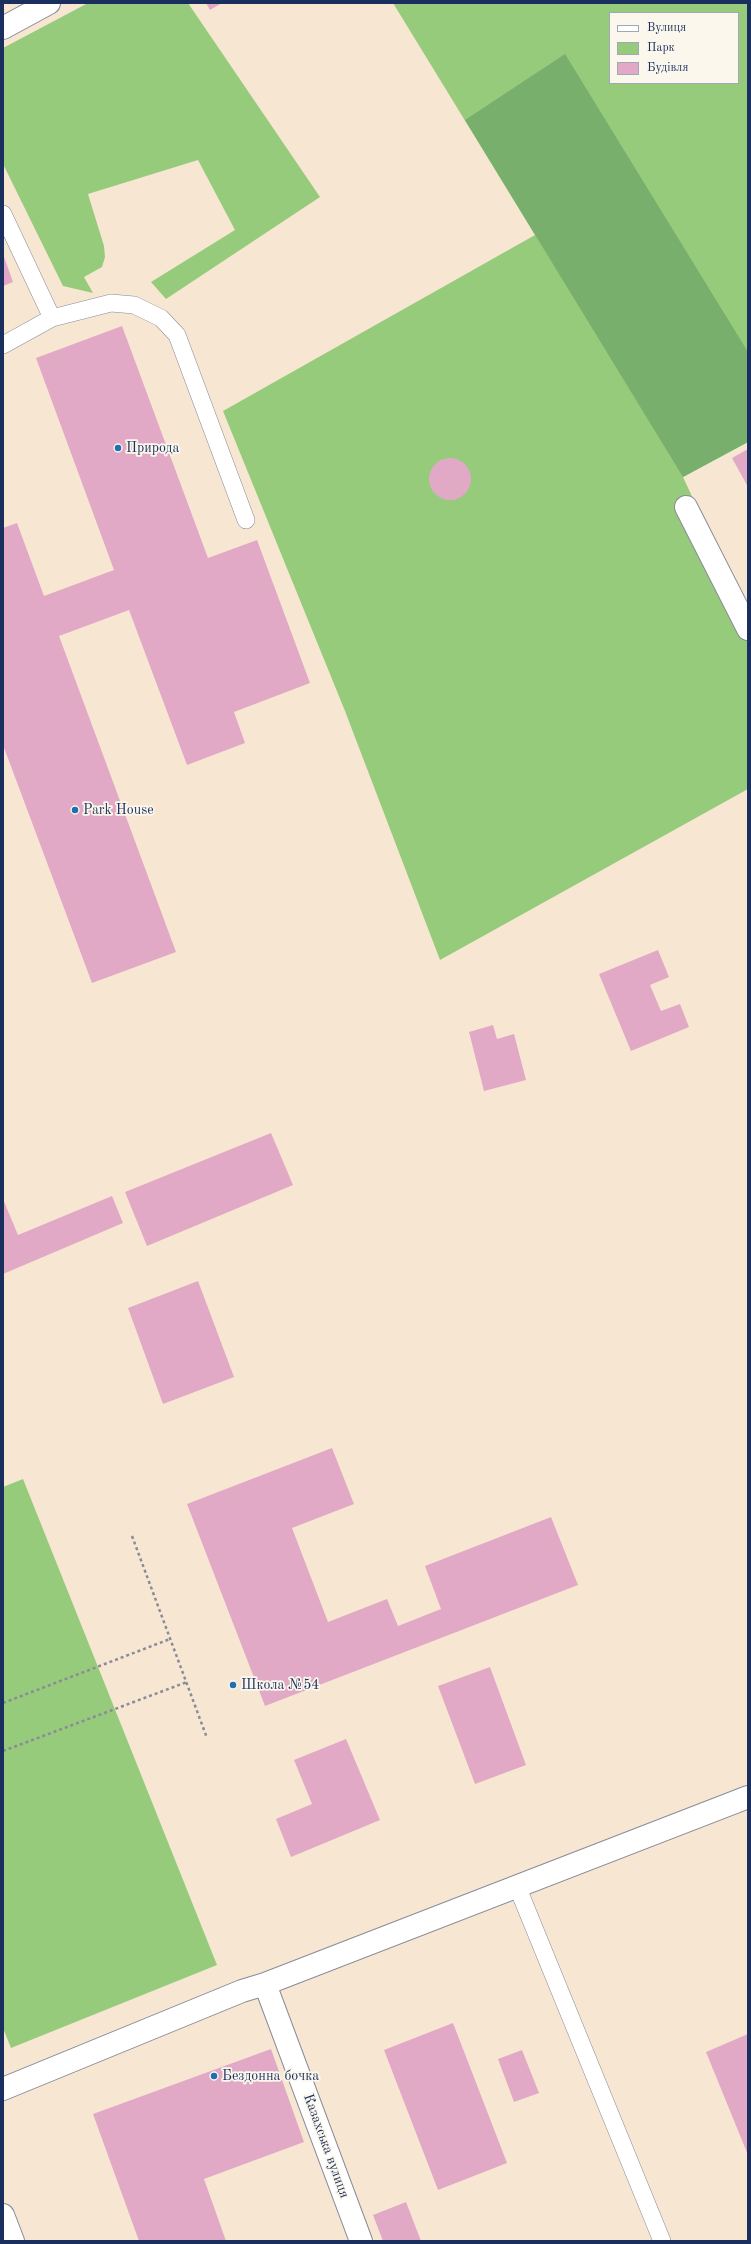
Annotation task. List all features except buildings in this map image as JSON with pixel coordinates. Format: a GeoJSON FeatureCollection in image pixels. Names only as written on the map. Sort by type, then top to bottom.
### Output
{"type":"FeatureCollection","features":[{"type":"Feature","properties":{"kind":"street"},"geometry":{"type":"LineString","coordinates":[[3,28],[49,3]]}},
{"type":"Feature","properties":{"kind":"street"},"geometry":{"type":"LineString","coordinates":[[686,507],[748,629]]}},
{"type":"Feature","properties":{"kind":"street"},"geometry":{"type":"LineString","coordinates":[[3,2089],[242,1991],[265,1984],[748,1797]]}},
{"type":"Feature","properties":{"kind":"street","name":"Казахська вулиця"},"geometry":{"type":"LineString","coordinates":[[265,1984],[361,2241]]}},
{"type":"Feature","properties":{"kind":"street"},"geometry":{"type":"LineString","coordinates":[[3,2215],[13,2241]]}},
{"type":"Feature","properties":{"kind":"lane"},"geometry":{"type":"LineString","coordinates":[[3,214],[52,318]]}},
{"type":"Feature","properties":{"kind":"lane"},"geometry":{"type":"LineString","coordinates":[[3,345],[52,318],[110,303],[134,305],[161,318],[177,335],[246,520]]}},
{"type":"Feature","properties":{"kind":"lane"},"geometry":{"type":"LineString","coordinates":[[517,1886],[662,2241]]}},
{"type":"Feature","properties":{"kind":"path"},"geometry":{"type":"LineString","coordinates":[[132,1536],[207,1738]]}},
{"type":"Feature","properties":{"kind":"path"},"geometry":{"type":"LineString","coordinates":[[3,1703],[170,1639]]}},
{"type":"Feature","properties":{"kind":"path"},"geometry":{"type":"LineString","coordinates":[[3,1751],[187,1682]]}},
{"type":"Feature","properties":{"kind":"green space"},"geometry":{"type":"Polygon","coordinates":[[[88,3],[188,3],[320,197],[166,299],[151,282],[235,230],[198,160],[88,194],[104,246],[105,257],[102,267],[84,277],[93,293],[63,286],[3,164],[3,48],[88,3]]]}},
{"type":"Feature","properties":{"kind":"green space"},"geometry":{"type":"Polygon","coordinates":[[[393,3],[748,3],[748,442],[683,477],[748,617],[748,789],[440,960],[345,711],[223,411],[535,235],[393,3]]]}},
{"type":"Feature","properties":{"kind":"green space"},"geometry":{"type":"Polygon","coordinates":[[[565,54],[748,352],[748,442],[683,477],[465,120],[565,54]]]}},
{"type":"Feature","properties":{"kind":"green space"},"geometry":{"type":"Polygon","coordinates":[[[23,1479],[217,1965],[11,2048],[3,2028],[3,1487],[23,1479]]]}},
{"type":"Feature","properties":{"kind":"place","name":"Природа"},"geometry":{"type":"Point","coordinates":[118,448]}},
{"type":"Feature","properties":{"kind":"place","name":"Park House"},"geometry":{"type":"Point","coordinates":[75,810]}},
{"type":"Feature","properties":{"kind":"place","name":"Школа №54"},"geometry":{"type":"Point","coordinates":[233,1685]}},
{"type":"Feature","properties":{"kind":"place","name":"Бездонна бочка"},"geometry":{"type":"Point","coordinates":[214,2076]}}]}
